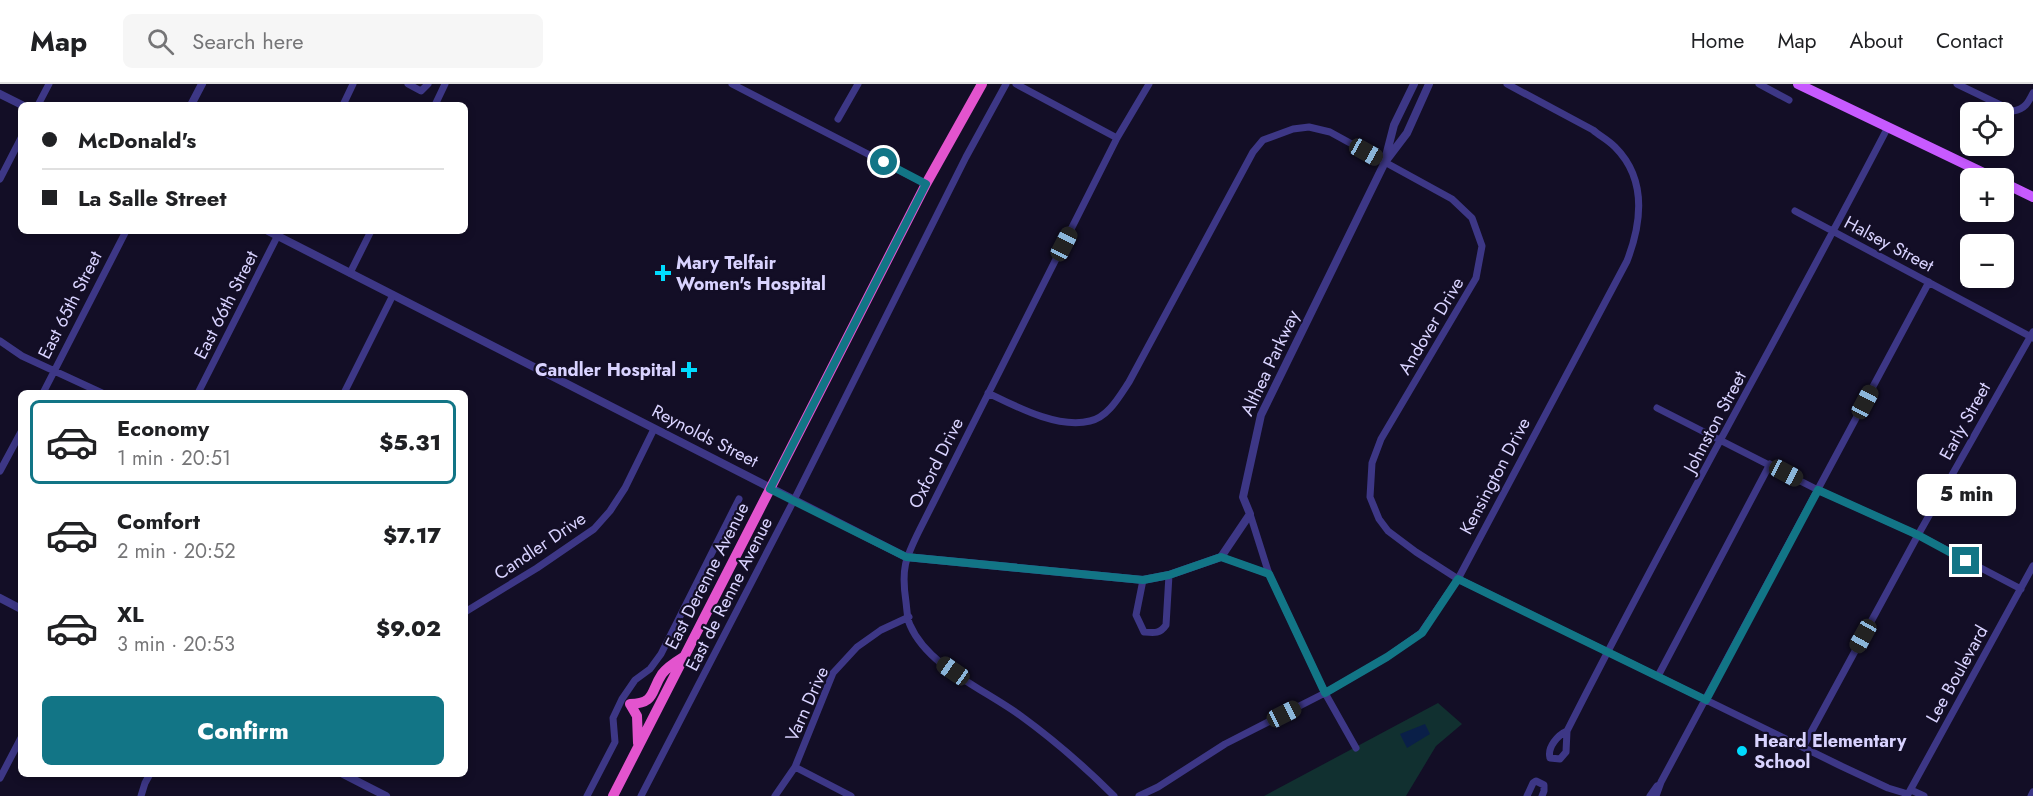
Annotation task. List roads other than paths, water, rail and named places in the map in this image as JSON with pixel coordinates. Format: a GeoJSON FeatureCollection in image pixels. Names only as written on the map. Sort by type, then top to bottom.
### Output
{"type":"FeatureCollection","features":[{"type":"Feature","properties":{"kind":"highway","name":"East Derenne Avenue"},"geometry":{"type":"LineString","coordinates":[[613,796],[926,184],[982,84]]}},
{"type":"Feature","properties":{"kind":"highway"},"geometry":{"type":"LineString","coordinates":[[638,748],[637,716],[630,704],[644,703],[649,699],[663,672],[685,656]]}},
{"type":"Feature","properties":{"kind":"main road"},"geometry":{"type":"LineString","coordinates":[[1801,85],[1973,168]]}},
{"type":"Feature","properties":{"kind":"main road"},"geometry":{"type":"LineString","coordinates":[[2014,188],[2033,197]]}},
{"type":"Feature","properties":{"kind":"street"},"geometry":{"type":"LineString","coordinates":[[40,102],[49,84]]}},
{"type":"Feature","properties":{"kind":"street"},"geometry":{"type":"LineString","coordinates":[[193,102],[202,84]]}},
{"type":"Feature","properties":{"kind":"street"},"geometry":{"type":"LineString","coordinates":[[344,102],[353,84]]}},
{"type":"Feature","properties":{"kind":"street"},"geometry":{"type":"LineString","coordinates":[[408,84],[421,91],[428,84]]}},
{"type":"Feature","properties":{"kind":"street"},"geometry":{"type":"LineString","coordinates":[[436,102],[445,84]]}},
{"type":"Feature","properties":{"kind":"street"},"geometry":{"type":"LineString","coordinates":[[732,84],[926,184]]}},
{"type":"Feature","properties":{"kind":"street"},"geometry":{"type":"LineString","coordinates":[[838,119],[858,84]]}},
{"type":"Feature","properties":{"kind":"street","name":"East de Renne Avenue"},"geometry":{"type":"LineString","coordinates":[[641,796],[794,500],[966,157],[1006,84]]}},
{"type":"Feature","properties":{"kind":"street"},"geometry":{"type":"LineString","coordinates":[[1016,84],[1117,138]]}},
{"type":"Feature","properties":{"kind":"street","name":"Oxford Drive"},"geometry":{"type":"LineString","coordinates":[[1114,796],[1034,726],[938,661],[920,641],[909,623],[903,583],[906,557],[1117,138],[1149,84]]}},
{"type":"Feature","properties":{"kind":"street","name":"Althea Parkway"},"geometry":{"type":"LineString","coordinates":[[1385,162],[1394,125],[1414,84]]}},
{"type":"Feature","properties":{"kind":"street","name":"Althea Parkway"},"geometry":{"type":"LineString","coordinates":[[1356,748],[1325,693],[1269,574],[1243,497],[1261,415],[1385,162],[1407,133],[1429,84]]}},
{"type":"Feature","properties":{"kind":"street","name":"Kensington Drive"},"geometry":{"type":"LineString","coordinates":[[1139,796],[1158,787],[1225,744],[1325,693],[1387,657],[1422,633],[1458,579],[1627,261],[1635,232],[1639,200],[1634,171],[1606,138],[1507,84]]}},
{"type":"Feature","properties":{"kind":"street"},"geometry":{"type":"LineString","coordinates":[[1759,84],[1789,100]]}},
{"type":"Feature","properties":{"kind":"street"},"geometry":{"type":"LineString","coordinates":[[1956,84],[2013,111],[2020,110],[2027,105],[2033,93]]}},
{"type":"Feature","properties":{"kind":"street"},"geometry":{"type":"LineString","coordinates":[[0,94],[18,103]]}},
{"type":"Feature","properties":{"kind":"street","name":"Andover Drive"},"geometry":{"type":"LineString","coordinates":[[988,393],[1044,418],[1071,422],[1092,421],[1112,407],[1129,382],[1253,152],[1263,140],[1293,129],[1309,127],[1330,132],[1452,199],[1472,218],[1482,246],[1476,278],[1381,439],[1372,464],[1370,497],[1379,519],[1389,531],[1458,579],[1870,780],[1924,796]]}},
{"type":"Feature","properties":{"kind":"street","name":"Johnston Street"},"geometry":{"type":"LineString","coordinates":[[1567,731],[1607,651],[1834,232],[1888,127]]}},
{"type":"Feature","properties":{"kind":"street"},"geometry":{"type":"LineString","coordinates":[[0,179],[18,144]]}},
{"type":"Feature","properties":{"kind":"street","name":"Halsey Street"},"geometry":{"type":"LineString","coordinates":[[1795,211],[2032,336]]}},
{"type":"Feature","properties":{"kind":"street","name":"East 65th Street"},"geometry":{"type":"LineString","coordinates":[[45,390],[124,234]]}},
{"type":"Feature","properties":{"kind":"street","name":"East 66th Street"},"geometry":{"type":"LineString","coordinates":[[200,390],[278,234]]}},
{"type":"Feature","properties":{"kind":"street","name":"Reynolds Street"},"geometry":{"type":"LineString","coordinates":[[281,234],[350,273],[906,557],[1143,580],[1169,575],[1221,557]]}},
{"type":"Feature","properties":{"kind":"street"},"geometry":{"type":"LineString","coordinates":[[350,273],[370,234]]}},
{"type":"Feature","properties":{"kind":"street"},"geometry":{"type":"LineString","coordinates":[[1656,796],[1661,782],[1929,282]]}},
{"type":"Feature","properties":{"kind":"street"},"geometry":{"type":"LineString","coordinates":[[346,390],[393,295]]}},
{"type":"Feature","properties":{"kind":"street","name":"Early Street"},"geometry":{"type":"LineString","coordinates":[[1803,747],[1918,535],[2032,336]]}},
{"type":"Feature","properties":{"kind":"street"},"geometry":{"type":"LineString","coordinates":[[0,341],[22,356],[95,390]]}},
{"type":"Feature","properties":{"kind":"street"},"geometry":{"type":"LineString","coordinates":[[1657,408],[1818,490],[1918,535],[2021,589]]}},
{"type":"Feature","properties":{"kind":"street","name":"Candler Drive"},"geometry":{"type":"LineString","coordinates":[[468,610],[537,568],[594,529],[610,511],[625,488],[654,429]]}},
{"type":"Feature","properties":{"kind":"street"},"geometry":{"type":"LineString","coordinates":[[0,471],[18,438]]}},
{"type":"Feature","properties":{"kind":"street"},"geometry":{"type":"LineString","coordinates":[[1658,676],[1770,464]]}},
{"type":"Feature","properties":{"kind":"street"},"geometry":{"type":"LineString","coordinates":[[587,796],[615,742],[613,718],[622,699],[635,680],[650,669],[661,654],[738,499]]}},
{"type":"Feature","properties":{"kind":"street"},"geometry":{"type":"LineString","coordinates":[[1250,514],[1221,557],[1269,574]]}},
{"type":"Feature","properties":{"kind":"street","name":"Lee Boulevard"},"geometry":{"type":"LineString","coordinates":[[1908,793],[2033,566]]}},
{"type":"Feature","properties":{"kind":"street"},"geometry":{"type":"LineString","coordinates":[[1143,580],[1136,615],[1144,632],[1154,633],[1162,631],[1166,625],[1169,575]]}},
{"type":"Feature","properties":{"kind":"street"},"geometry":{"type":"LineString","coordinates":[[0,598],[18,607]]}},
{"type":"Feature","properties":{"kind":"street","name":"Varn Drive"},"geometry":{"type":"LineString","coordinates":[[775,796],[795,767],[833,673],[857,647],[881,630],[909,617]]}},
{"type":"Feature","properties":{"kind":"street"},"geometry":{"type":"LineString","coordinates":[[0,778],[18,744]]}},
{"type":"Feature","properties":{"kind":"street"},"geometry":{"type":"LineString","coordinates":[[795,767],[851,796]]}},
{"type":"Feature","properties":{"kind":"street"},"geometry":{"type":"LineString","coordinates":[[141,796],[149,777]]}},
{"type":"Feature","properties":{"kind":"street"},"geometry":{"type":"LineString","coordinates":[[349,777],[386,796]]}},
{"type":"Feature","properties":{"kind":"street"},"geometry":{"type":"LineString","coordinates":[[1527,796],[1536,781],[1544,785],[1542,796]]}},
{"type":"Feature","properties":{"kind":"street"},"geometry":{"type":"LineString","coordinates":[[1650,796],[1661,782]]}},
{"type":"Feature","properties":{"kind":"street"},"geometry":{"type":"LineString","coordinates":[[2031,796],[2033,792]]}},
{"type":"Feature","properties":{"kind":"water"},"geometry":{"type":"Polygon","coordinates":[[[1425,724],[1430,734],[1407,748],[1400,734],[1425,724]]]}},
{"type":"Feature","properties":{"kind":"place","name":"Mary Telfair Women's Hospital"},"geometry":{"type":"Point","coordinates":[663,273]}},
{"type":"Feature","properties":{"kind":"place","name":"Candler Hospital"},"geometry":{"type":"Point","coordinates":[689,370]}},
{"type":"Feature","properties":{"kind":"place","name":"Heard Elementary School"},"geometry":{"type":"Point","coordinates":[1742,751]}}]}
